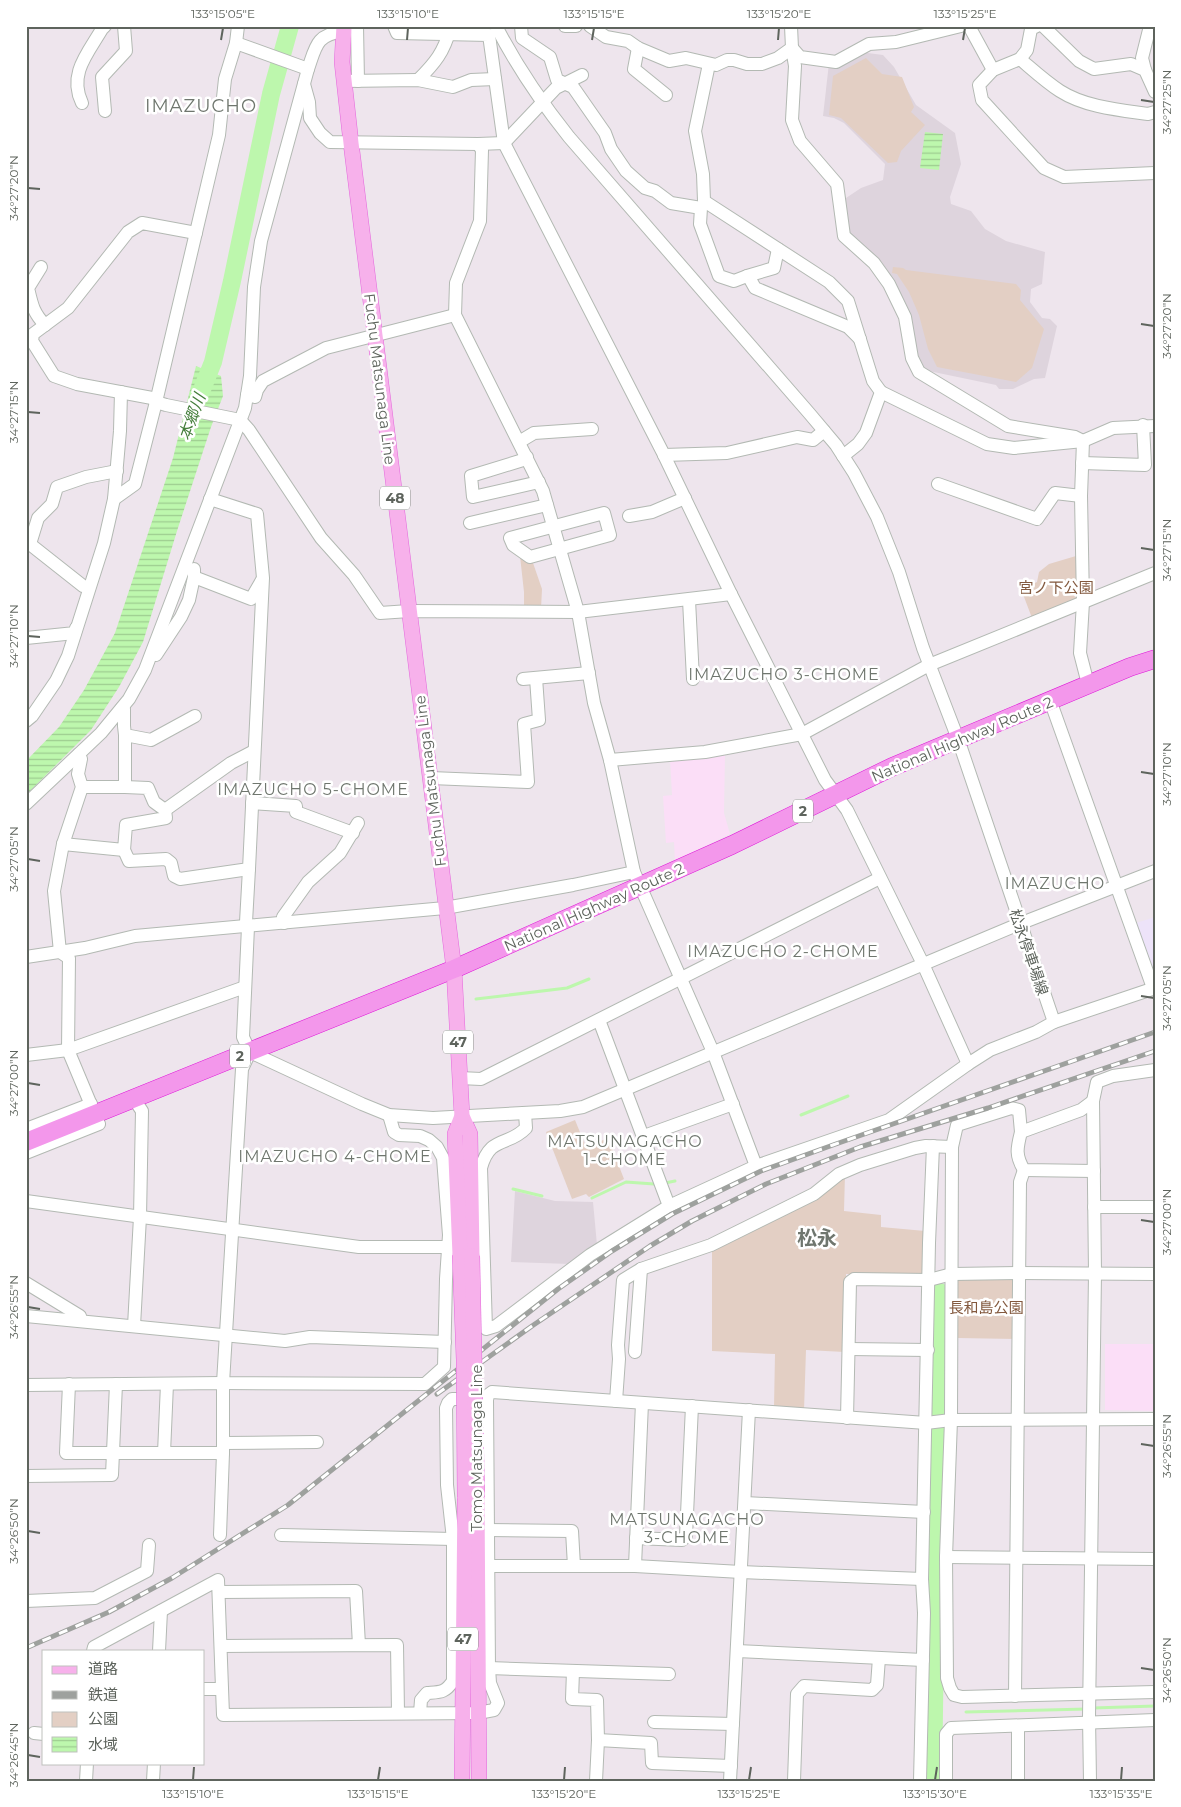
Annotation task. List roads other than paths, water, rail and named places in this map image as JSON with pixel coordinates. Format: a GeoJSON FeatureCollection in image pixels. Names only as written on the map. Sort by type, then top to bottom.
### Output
{"type":"FeatureCollection","features":[{"type":"Feature","properties":{"kind":"highway","name":"National Highway Route 2"},"geometry":{"type":"LineString","coordinates":[[26,1142],[93,1109],[134,1099],[454,969],[617,898],[637,880],[732,845],[892,767],[1088,684],[1155,658]]}},
{"type":"Feature","properties":{"kind":"main road","name":"Fuchu Matsunaga Line"},"geometry":{"type":"LineString","coordinates":[[348,28],[342,62],[351,81],[351,143],[454,969]]}},
{"type":"Feature","properties":{"kind":"main road","name":"Tomo Matsunaga Line"},"geometry":{"type":"LineString","coordinates":[[454,969],[462,1116],[456,1134],[471,1497],[478,1713],[478,1781]]}},
{"type":"Feature","properties":{"kind":"main road","name":"Tomo Matsunaga Line"},"geometry":{"type":"LineString","coordinates":[[462,1781],[462,1712],[471,1497]]}},
{"type":"Feature","properties":{"kind":"street"},"geometry":{"type":"LineString","coordinates":[[82,103],[78,95],[76,82],[78,70],[105,26]]}},
{"type":"Feature","properties":{"kind":"street"},"geometry":{"type":"LineString","coordinates":[[104,111],[102,77],[126,51],[124,26]]}},
{"type":"Feature","properties":{"kind":"street"},"geometry":{"type":"LineString","coordinates":[[231,26],[242,45],[304,67]]}},
{"type":"Feature","properties":{"kind":"street"},"geometry":{"type":"LineString","coordinates":[[114,499],[135,484],[161,403],[196,234],[219,135],[225,79],[242,45],[238,26]]}},
{"type":"Feature","properties":{"kind":"street"},"geometry":{"type":"LineString","coordinates":[[394,26],[397,34],[450,30],[489,35],[504,143],[664,455],[825,780],[846,810],[923,964],[968,1064]]}},
{"type":"Feature","properties":{"kind":"street","name":"松永停車場線"},"geometry":{"type":"LineString","coordinates":[[496,26],[541,103],[824,431],[854,473],[877,517],[899,572],[929,665],[958,739],[1019,924],[1054,1022]]}},
{"type":"Feature","properties":{"kind":"street"},"geometry":{"type":"LineString","coordinates":[[521,26],[522,38],[550,57],[557,80],[573,87],[604,133],[611,149],[626,171],[645,188],[655,190],[671,203],[702,204],[829,282],[848,301],[873,381],[881,392],[987,444],[1014,448],[1075,437],[1083,442]]}},
{"type":"Feature","properties":{"kind":"street"},"geometry":{"type":"LineString","coordinates":[[565,26],[576,26]]}},
{"type":"Feature","properties":{"kind":"street"},"geometry":{"type":"LineString","coordinates":[[590,26],[606,37],[628,41],[638,48],[669,61],[686,58],[716,65],[727,60],[747,64],[762,64],[778,58],[792,48]]}},
{"type":"Feature","properties":{"kind":"street"},"geometry":{"type":"LineString","coordinates":[[791,26],[795,66],[792,120],[795,130],[800,141],[837,184],[844,236],[874,263],[889,284],[905,317],[912,358],[919,372],[1008,426],[1062,439]]}},
{"type":"Feature","properties":{"kind":"street"},"geometry":{"type":"LineString","coordinates":[[792,48],[800,56],[836,62],[869,44],[896,42],[961,26]]}},
{"type":"Feature","properties":{"kind":"street"},"geometry":{"type":"LineString","coordinates":[[969,26],[993,70]]}},
{"type":"Feature","properties":{"kind":"street"},"geometry":{"type":"LineString","coordinates":[[1037,26],[1031,29],[1027,50],[1020,59],[993,70],[979,85],[982,100],[1044,168],[1064,177],[1155,173]]}},
{"type":"Feature","properties":{"kind":"street"},"geometry":{"type":"LineString","coordinates":[[1043,26],[1079,61],[1094,69],[1131,64],[1145,70]]}},
{"type":"Feature","properties":{"kind":"street"},"geometry":{"type":"LineString","coordinates":[[1150,26],[1142,58],[1155,92]]}},
{"type":"Feature","properties":{"kind":"street"},"geometry":{"type":"LineString","coordinates":[[26,804],[101,733],[129,699],[145,670],[245,408],[250,376],[254,287],[262,241],[304,84],[304,67],[317,43],[329,33],[348,28]]}},
{"type":"Feature","properties":{"kind":"street"},"geometry":{"type":"LineString","coordinates":[[418,80],[440,56],[450,30]]}},
{"type":"Feature","properties":{"kind":"street"},"geometry":{"type":"LineString","coordinates":[[638,48],[634,69],[666,95]]}},
{"type":"Feature","properties":{"kind":"street"},"geometry":{"type":"LineString","coordinates":[[1020,59],[1061,92],[1077,99],[1100,107],[1148,114],[1155,112]]}},
{"type":"Feature","properties":{"kind":"street"},"geometry":{"type":"LineString","coordinates":[[709,64],[695,131],[703,174],[700,224],[719,276],[734,281],[774,268],[778,249]]}},
{"type":"Feature","properties":{"kind":"street"},"geometry":{"type":"LineString","coordinates":[[304,84],[309,102],[310,118],[320,133],[330,142],[478,144],[504,143],[556,88],[582,75]]}},
{"type":"Feature","properties":{"kind":"street"},"geometry":{"type":"LineString","coordinates":[[351,81],[418,80],[453,87],[471,80],[495,79]]}},
{"type":"Feature","properties":{"kind":"street"},"geometry":{"type":"LineString","coordinates":[[478,144],[482,150],[480,222],[456,283],[455,315],[539,482],[578,612],[594,703],[610,760],[637,880],[682,977],[713,1052],[756,1166]]}},
{"type":"Feature","properties":{"kind":"street"},"geometry":{"type":"LineString","coordinates":[[196,234],[142,223],[128,232],[68,308],[33,334],[32,341],[54,376],[77,384],[152,398],[161,403],[240,420],[249,430],[321,538],[354,575],[380,613],[409,610],[578,612],[732,594]]}},
{"type":"Feature","properties":{"kind":"street"},"geometry":{"type":"LineString","coordinates":[[41,267],[28,288],[31,320],[45,325]]}},
{"type":"Feature","properties":{"kind":"street"},"geometry":{"type":"LineString","coordinates":[[747,276],[755,288],[848,327],[860,339]]}},
{"type":"Feature","properties":{"kind":"street"},"geometry":{"type":"LineString","coordinates":[[247,395],[255,397],[263,381],[326,348],[455,315]]}},
{"type":"Feature","properties":{"kind":"street"},"geometry":{"type":"LineString","coordinates":[[26,721],[32,716],[56,681],[68,656],[104,543],[114,499],[121,392]]}},
{"type":"Feature","properties":{"kind":"street"},"geometry":{"type":"LineString","coordinates":[[843,456],[858,444],[866,433],[881,392]]}},
{"type":"Feature","properties":{"kind":"street"},"geometry":{"type":"LineString","coordinates":[[1082,463],[1145,465],[1149,425],[1112,428],[1083,442]]}},
{"type":"Feature","properties":{"kind":"street"},"geometry":{"type":"LineString","coordinates":[[519,442],[534,433],[592,429]]}},
{"type":"Feature","properties":{"kind":"street"},"geometry":{"type":"LineString","coordinates":[[664,455],[727,454],[798,437],[813,440],[824,431]]}},
{"type":"Feature","properties":{"kind":"street"},"geometry":{"type":"LineString","coordinates":[[1083,442],[1080,653],[1088,684]]}},
{"type":"Feature","properties":{"kind":"street"},"geometry":{"type":"LineString","coordinates":[[527,457],[524,460],[471,476],[473,497],[539,482]]}},
{"type":"Feature","properties":{"kind":"street"},"geometry":{"type":"LineString","coordinates":[[82,586],[28,543],[38,518],[52,504],[57,488],[86,477],[116,471]]}},
{"type":"Feature","properties":{"kind":"street"},"geometry":{"type":"LineString","coordinates":[[938,484],[1037,519],[1055,493],[1081,496]]}},
{"type":"Feature","properties":{"kind":"street"},"geometry":{"type":"LineString","coordinates":[[629,516],[652,512],[685,498]]}},
{"type":"Feature","properties":{"kind":"street"},"geometry":{"type":"LineString","coordinates":[[210,499],[256,514],[263,578],[246,922],[248,926],[243,1036],[250,1052],[389,1115],[433,1118],[560,1111],[583,1107],[1019,924],[1155,871]]}},
{"type":"Feature","properties":{"kind":"street"},"geometry":{"type":"LineString","coordinates":[[470,523],[547,505]]}},
{"type":"Feature","properties":{"kind":"street"},"geometry":{"type":"LineString","coordinates":[[604,514],[610,535],[530,557],[513,545],[510,538],[553,527],[604,514]]}},
{"type":"Feature","properties":{"kind":"street"},"geometry":{"type":"LineString","coordinates":[[75,633],[82,586],[104,543]]}},
{"type":"Feature","properties":{"kind":"street"},"geometry":{"type":"LineString","coordinates":[[145,670],[150,670],[158,651],[181,617],[189,600],[194,577],[193,563],[187,560]]}},
{"type":"Feature","properties":{"kind":"street"},"geometry":{"type":"LineString","coordinates":[[610,760],[705,752],[802,734],[929,665],[1155,573]]}},
{"type":"Feature","properties":{"kind":"street"},"geometry":{"type":"LineString","coordinates":[[194,577],[251,599],[263,578]]}},
{"type":"Feature","properties":{"kind":"street"},"geometry":{"type":"LineString","coordinates":[[689,600],[693,679]]}},
{"type":"Feature","properties":{"kind":"street"},"geometry":{"type":"LineString","coordinates":[[26,638],[75,633]]}},
{"type":"Feature","properties":{"kind":"street"},"geometry":{"type":"LineString","coordinates":[[431,778],[528,782],[524,724],[539,720],[530,678],[589,673]]}},
{"type":"Feature","properties":{"kind":"street"},"geometry":{"type":"LineString","coordinates":[[446,1328],[486,1329],[496,1326],[590,1255],[669,1206],[756,1166],[889,1120],[990,1050],[1036,1032],[1054,1022],[1154,988],[1115,886],[1050,700]]}},
{"type":"Feature","properties":{"kind":"street"},"geometry":{"type":"LineString","coordinates":[[122,708],[124,709],[125,735],[125,787]]}},
{"type":"Feature","properties":{"kind":"street"},"geometry":{"type":"LineString","coordinates":[[125,735],[151,740],[195,716]]}},
{"type":"Feature","properties":{"kind":"street"},"geometry":{"type":"LineString","coordinates":[[165,810],[231,763],[254,751]]}},
{"type":"Feature","properties":{"kind":"street"},"geometry":{"type":"LineString","coordinates":[[60,952],[54,891],[63,844],[82,787],[78,774],[81,759],[79,754]]}},
{"type":"Feature","properties":{"kind":"street"},"geometry":{"type":"LineString","coordinates":[[82,787],[148,788],[154,802],[165,810],[166,818],[126,825],[124,850],[130,862],[166,859],[171,863],[174,876],[180,879],[249,869]]}},
{"type":"Feature","properties":{"kind":"street"},"geometry":{"type":"LineString","coordinates":[[252,803],[296,806],[296,812],[355,828],[340,853],[308,882],[283,917],[284,924]]}},
{"type":"Feature","properties":{"kind":"street"},"geometry":{"type":"LineString","coordinates":[[63,844],[124,850]]}},
{"type":"Feature","properties":{"kind":"street"},"geometry":{"type":"LineString","coordinates":[[26,957],[60,952],[135,936],[445,908],[613,877],[637,880]]}},
{"type":"Feature","properties":{"kind":"street"},"geometry":{"type":"LineString","coordinates":[[613,877],[617,898]]}},
{"type":"Feature","properties":{"kind":"street"},"geometry":{"type":"LineString","coordinates":[[460,1078],[481,1079],[673,984],[682,977],[880,878]]}},
{"type":"Feature","properties":{"kind":"street"},"geometry":{"type":"LineString","coordinates":[[26,1153],[99,1124],[68,1050],[69,958],[60,952]]}},
{"type":"Feature","properties":{"kind":"street"},"geometry":{"type":"LineString","coordinates":[[26,1055],[68,1050],[245,987]]}},
{"type":"Feature","properties":{"kind":"street"},"geometry":{"type":"LineString","coordinates":[[599,1020],[669,1206]]}},
{"type":"Feature","properties":{"kind":"street"},"geometry":{"type":"LineString","coordinates":[[220,1535],[224,1335],[242,1069],[250,1052]]}},
{"type":"Feature","properties":{"kind":"street"},"geometry":{"type":"LineString","coordinates":[[1090,1781],[1089,1720],[1095,1273],[1092,1101],[1097,1082],[1113,1076],[1155,1070]]}},
{"type":"Feature","properties":{"kind":"street"},"geometry":{"type":"LineString","coordinates":[[134,1099],[142,1111],[140,1217],[134,1326]]}},
{"type":"Feature","properties":{"kind":"street"},"geometry":{"type":"LineString","coordinates":[[1021,1132],[1081,1110],[1092,1101]]}},
{"type":"Feature","properties":{"kind":"street"},"geometry":{"type":"LineString","coordinates":[[644,1136],[733,1104]]}},
{"type":"Feature","properties":{"kind":"street"},"geometry":{"type":"LineString","coordinates":[[1015,1696],[1020,1182],[1024,1170],[1018,1160],[1017,1147],[1021,1132],[1019,1110],[1011,1108],[957,1125],[952,1147],[951,1420],[946,1557],[947,1678],[954,1696],[962,1697],[1015,1696],[1090,1699],[1155,1692]]}},
{"type":"Feature","properties":{"kind":"street"},"geometry":{"type":"LineString","coordinates":[[26,1129],[93,1109]]}},
{"type":"Feature","properties":{"kind":"street"},"geometry":{"type":"LineString","coordinates":[[486,1329],[481,1168],[486,1152],[494,1145],[521,1133],[526,1128],[525,1113]]}},
{"type":"Feature","properties":{"kind":"street"},"geometry":{"type":"LineString","coordinates":[[26,1385],[223,1383],[425,1384],[444,1367],[446,1328],[460,1252],[449,1235],[443,1158],[437,1147],[429,1140],[420,1136],[399,1135],[394,1132],[389,1115]]}},
{"type":"Feature","properties":{"kind":"street"},"geometry":{"type":"LineString","coordinates":[[616,1401],[623,1280],[641,1269],[711,1245],[814,1194],[839,1174],[860,1165],[915,1148],[933,1146],[952,1147]]}},
{"type":"Feature","properties":{"kind":"street"},"geometry":{"type":"LineString","coordinates":[[920,1781],[924,1613],[922,1579],[933,1146]]}},
{"type":"Feature","properties":{"kind":"street"},"geometry":{"type":"LineString","coordinates":[[1024,1170],[1094,1172]]}},
{"type":"Feature","properties":{"kind":"street"},"geometry":{"type":"LineString","coordinates":[[26,1201],[359,1247],[460,1252]]}},
{"type":"Feature","properties":{"kind":"street"},"geometry":{"type":"LineString","coordinates":[[1094,1207],[1155,1207]]}},
{"type":"Feature","properties":{"kind":"street"},"geometry":{"type":"LineString","coordinates":[[636,1352],[641,1269]]}},
{"type":"Feature","properties":{"kind":"street"},"geometry":{"type":"LineString","coordinates":[[848,1418],[850,1282],[854,1279],[929,1280],[952,1274],[1155,1274]]}},
{"type":"Feature","properties":{"kind":"street"},"geometry":{"type":"LineString","coordinates":[[26,1283],[80,1316],[81,1321]]}},
{"type":"Feature","properties":{"kind":"street"},"geometry":{"type":"LineString","coordinates":[[26,1316],[285,1341],[310,1337],[446,1342]]}},
{"type":"Feature","properties":{"kind":"street"},"geometry":{"type":"LineString","coordinates":[[849,1349],[928,1350]]}},
{"type":"Feature","properties":{"kind":"street"},"geometry":{"type":"LineString","coordinates":[[69,1384],[66,1453],[164,1453],[317,1442]]}},
{"type":"Feature","properties":{"kind":"street"},"geometry":{"type":"LineString","coordinates":[[26,1476],[112,1475],[116,1384]]}},
{"type":"Feature","properties":{"kind":"street"},"geometry":{"type":"LineString","coordinates":[[164,1453],[167,1384]]}},
{"type":"Feature","properties":{"kind":"street"},"geometry":{"type":"LineString","coordinates":[[93,1650],[94,1647],[218,1580],[223,1715],[478,1713],[494,1710],[498,1703],[490,1683],[487,1566],[487,1400],[488,1395],[492,1392],[926,1423],[951,1420],[1155,1419]]}},
{"type":"Feature","properties":{"kind":"street"},"geometry":{"type":"LineString","coordinates":[[420,1713],[421,1700],[427,1693],[448,1689],[453,1681],[453,1539],[446,1485],[446,1408],[452,1399],[487,1400]]}},
{"type":"Feature","properties":{"kind":"street"},"geometry":{"type":"LineString","coordinates":[[635,1566],[642,1403]]}},
{"type":"Feature","properties":{"kind":"street"},"geometry":{"type":"LineString","coordinates":[[636,1538],[682,1540],[686,1536],[692,1406]]}},
{"type":"Feature","properties":{"kind":"street"},"geometry":{"type":"LineString","coordinates":[[730,1781],[750,1410]]}},
{"type":"Feature","properties":{"kind":"street"},"geometry":{"type":"LineString","coordinates":[[745,1503],[924,1512]]}},
{"type":"Feature","properties":{"kind":"street"},"geometry":{"type":"LineString","coordinates":[[487,1530],[572,1531],[574,1566]]}},
{"type":"Feature","properties":{"kind":"street"},"geometry":{"type":"LineString","coordinates":[[282,1535],[453,1539]]}},
{"type":"Feature","properties":{"kind":"street"},"geometry":{"type":"LineString","coordinates":[[26,1601],[96,1598],[147,1571],[148,1545]]}},
{"type":"Feature","properties":{"kind":"street"},"geometry":{"type":"LineString","coordinates":[[946,1557],[1155,1560]]}},
{"type":"Feature","properties":{"kind":"street"},"geometry":{"type":"LineString","coordinates":[[487,1566],[635,1566],[922,1579]]}},
{"type":"Feature","properties":{"kind":"street"},"geometry":{"type":"LineString","coordinates":[[219,1592],[356,1591],[359,1645]]}},
{"type":"Feature","properties":{"kind":"street"},"geometry":{"type":"LineString","coordinates":[[159,1650],[161,1611]]}},
{"type":"Feature","properties":{"kind":"street"},"geometry":{"type":"LineString","coordinates":[[221,1646],[397,1645],[398,1713]]}},
{"type":"Feature","properties":{"kind":"street"},"geometry":{"type":"LineString","coordinates":[[737,1650],[923,1660]]}},
{"type":"Feature","properties":{"kind":"street"},"geometry":{"type":"LineString","coordinates":[[794,1781],[797,1694],[804,1686],[872,1690],[877,1685],[878,1658]]}},
{"type":"Feature","properties":{"kind":"street"},"geometry":{"type":"LineString","coordinates":[[489,1668],[669,1674]]}},
{"type":"Feature","properties":{"kind":"street"},"geometry":{"type":"LineString","coordinates":[[573,1671],[572,1699],[597,1700],[596,1781]]}},
{"type":"Feature","properties":{"kind":"street"},"geometry":{"type":"LineString","coordinates":[[205,1689],[222,1689]]}},
{"type":"Feature","properties":{"kind":"street"},"geometry":{"type":"LineString","coordinates":[[946,1781],[946,1734],[951,1728],[1018,1726],[1089,1720],[1155,1720]]}},
{"type":"Feature","properties":{"kind":"street"},"geometry":{"type":"LineString","coordinates":[[654,1722],[733,1724]]}},
{"type":"Feature","properties":{"kind":"street"},"geometry":{"type":"LineString","coordinates":[[1018,1726],[1018,1781]]}},
{"type":"Feature","properties":{"kind":"street"},"geometry":{"type":"LineString","coordinates":[[598,1740],[651,1743],[652,1762],[731,1766]]}},
{"type":"Feature","properties":{"kind":"street"},"geometry":{"type":"LineString","coordinates":[[86,1781],[87,1764]]}},
{"type":"Feature","properties":{"kind":"street"},"geometry":{"type":"LineString","coordinates":[[153,1781],[154,1764]]}},
{"type":"Feature","properties":{"kind":"water"},"geometry":{"type":"Polygon","coordinates":[[[925,132],[943,134],[939,170],[920,168],[925,132]]]}},
{"type":"Feature","properties":{"kind":"water"},"geometry":{"type":"Polygon","coordinates":[[[196,366],[221,376],[223,396],[177,531],[143,642],[119,687],[91,730],[26,795],[26,761],[59,727],[84,690],[115,633],[173,458],[196,366]]]}},
{"type":"Feature","properties":{"kind":"waterway","name":"本郷川"},"geometry":{"type":"LineString","coordinates":[[201,392],[213,362],[271,94],[290,26]]}},
{"type":"Feature","properties":{"kind":"waterway"},"geometry":{"type":"LineString","coordinates":[[476,999],[567,988],[589,979]]}},
{"type":"Feature","properties":{"kind":"waterway"},"geometry":{"type":"LineString","coordinates":[[801,1115],[848,1096]]}},
{"type":"Feature","properties":{"kind":"waterway"},"geometry":{"type":"LineString","coordinates":[[665,1183],[675,1181]]}},
{"type":"Feature","properties":{"kind":"waterway"},"geometry":{"type":"LineString","coordinates":[[592,1198],[626,1182],[654,1184]]}},
{"type":"Feature","properties":{"kind":"waterway"},"geometry":{"type":"LineString","coordinates":[[513,1189],[542,1196]]}},
{"type":"Feature","properties":{"kind":"waterway"},"geometry":{"type":"LineString","coordinates":[[933,1781],[940,1292]]}},
{"type":"Feature","properties":{"kind":"waterway"},"geometry":{"type":"LineString","coordinates":[[1093,1708],[1155,1706]]}},
{"type":"Feature","properties":{"kind":"waterway"},"geometry":{"type":"LineString","coordinates":[[966,1712],[1087,1709]]}},
{"type":"Feature","properties":{"kind":"railway"},"geometry":{"type":"LineString","coordinates":[[26,1648],[109,1612],[172,1578],[288,1505],[558,1289],[612,1251],[672,1214],[761,1171],[1155,1032]]}},
{"type":"Feature","properties":{"kind":"railway"},"geometry":{"type":"LineString","coordinates":[[437,1394],[532,1326],[650,1246],[692,1221],[766,1184],[860,1147],[988,1108],[1155,1051]]}},
{"type":"Feature","properties":{"kind":"district","name":"IMAZUCHO"},"geometry":{"type":"Point","coordinates":[201,106]}},
{"type":"Feature","properties":{"kind":"district","name":"IMAZUCHO 3-CHOME"},"geometry":{"type":"Point","coordinates":[784,674]}},
{"type":"Feature","properties":{"kind":"district","name":"IMAZUCHO 5-CHOME"},"geometry":{"type":"Point","coordinates":[313,789]}},
{"type":"Feature","properties":{"kind":"district","name":"IMAZUCHO"},"geometry":{"type":"Point","coordinates":[1055,883]}},
{"type":"Feature","properties":{"kind":"district","name":"IMAZUCHO 2-CHOME"},"geometry":{"type":"Point","coordinates":[783,951]}},
{"type":"Feature","properties":{"kind":"district","name":"MATSUNAGACHO 1-CHOME"},"geometry":{"type":"Point","coordinates":[625,1150]}},
{"type":"Feature","properties":{"kind":"district","name":"IMAZUCHO 4-CHOME"},"geometry":{"type":"Point","coordinates":[335,1156]}},
{"type":"Feature","properties":{"kind":"district","name":"松永"},"geometry":{"type":"Point","coordinates":[817,1238]}},
{"type":"Feature","properties":{"kind":"district","name":"MATSUNAGACHO 3-CHOME"},"geometry":{"type":"Point","coordinates":[687,1528]}},
{"type":"Feature","properties":{"kind":"park label","name":"宮ノ下公園"},"geometry":{"type":"Point","coordinates":[1056,587]}},
{"type":"Feature","properties":{"kind":"park label","name":"長和島公園"},"geometry":{"type":"Point","coordinates":[986,1307]}}]}
